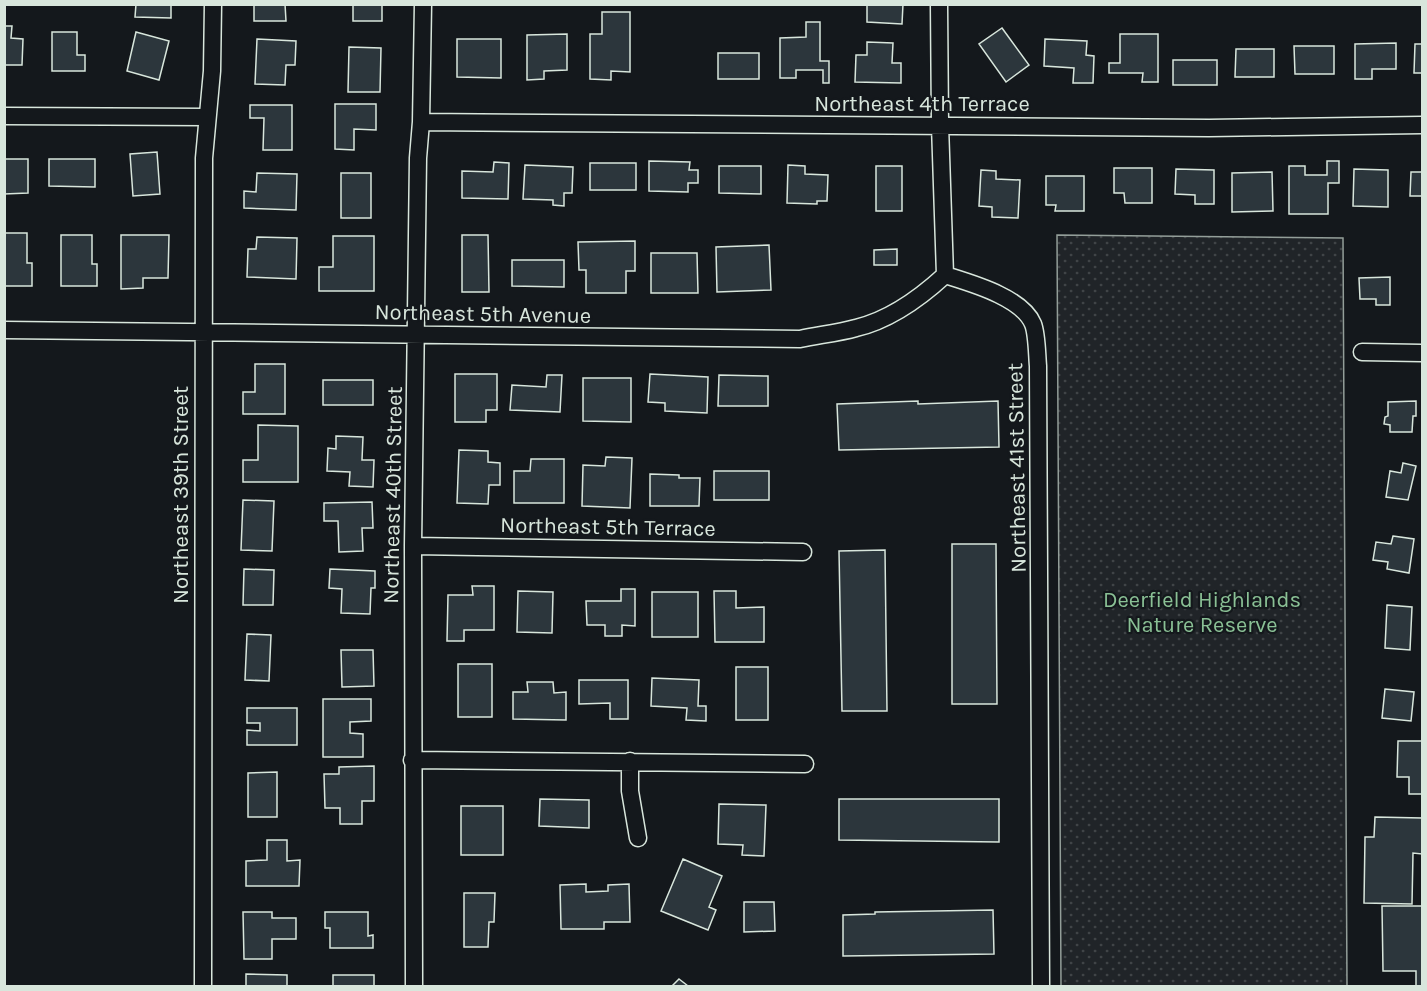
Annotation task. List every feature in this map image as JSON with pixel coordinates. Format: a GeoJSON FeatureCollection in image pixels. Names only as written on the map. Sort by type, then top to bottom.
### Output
{"type":"FeatureCollection","features":[{"type":"Feature","properties":{"kind":"street","name":"Northeast 39th Street"},"geometry":{"type":"LineString","coordinates":[[203,987],[204,158],[212,71],[213,4]]}},
{"type":"Feature","properties":{"kind":"street","name":"Northeast 40th Street"},"geometry":{"type":"LineString","coordinates":[[414,987],[413,546],[418,158],[422,122],[423,4]]}},
{"type":"Feature","properties":{"kind":"street"},"geometry":{"type":"LineString","coordinates":[[939,4],[945,275]]}},
{"type":"Feature","properties":{"kind":"street"},"geometry":{"type":"LineString","coordinates":[[4,116],[207,117]]}},
{"type":"Feature","properties":{"kind":"street","name":"Northeast 4th Terrace"},"geometry":{"type":"LineString","coordinates":[[422,122],[1209,128],[1422,124]]}},
{"type":"Feature","properties":{"kind":"street","name":"Northeast 5th Avenue"},"geometry":{"type":"LineString","coordinates":[[4,330],[800,339],[858,328],[892,314],[923,295],[945,275]]}},
{"type":"Feature","properties":{"kind":"street","name":"Northeast 41st Street"},"geometry":{"type":"LineString","coordinates":[[945,275],[988,288],[1018,305],[1033,323],[1039,399],[1041,987]]}},
{"type":"Feature","properties":{"kind":"street"},"geometry":{"type":"LineString","coordinates":[[1362,352],[1422,353]]}},
{"type":"Feature","properties":{"kind":"street","name":"Northeast 5th Terrace"},"geometry":{"type":"LineString","coordinates":[[413,546],[803,552]]}},
{"type":"Feature","properties":{"kind":"street"},"geometry":{"type":"LineString","coordinates":[[412,760],[805,764]]}},
{"type":"Feature","properties":{"kind":"street"},"geometry":{"type":"LineString","coordinates":[[630,761],[630,791],[638,838]]}},
{"type":"Feature","properties":{"kind":"green space","name":"Deerfield Highlands Nature Reserve"},"geometry":{"type":"Polygon","coordinates":[[[1057,235],[1343,238],[1347,986],[1061,986],[1057,235]]]}},
{"type":"Feature","properties":{"kind":"building"},"geometry":{"type":"Polygon","coordinates":[[[136,4],[171,4],[171,18],[135,17],[136,4]]]}},
{"type":"Feature","properties":{"kind":"building"},"geometry":{"type":"Polygon","coordinates":[[[254,4],[285,4],[286,21],[254,21],[254,4]]]}},
{"type":"Feature","properties":{"kind":"building"},"geometry":{"type":"Polygon","coordinates":[[[353,4],[382,4],[382,21],[353,21],[353,4]]]}},
{"type":"Feature","properties":{"kind":"building"},"geometry":{"type":"Polygon","coordinates":[[[867,4],[903,4],[902,24],[867,22],[867,4]]]}},
{"type":"Feature","properties":{"kind":"building"},"geometry":{"type":"Polygon","coordinates":[[[602,12],[630,12],[630,72],[611,71],[611,80],[590,79],[590,34],[602,34],[602,12]]]}},
{"type":"Feature","properties":{"kind":"building"},"geometry":{"type":"Polygon","coordinates":[[[806,22],[820,22],[820,61],[829,61],[829,83],[823,83],[823,70],[796,70],[796,78],[780,78],[780,38],[806,37],[806,22]]]}},
{"type":"Feature","properties":{"kind":"building"},"geometry":{"type":"Polygon","coordinates":[[[4,26],[12,26],[11,38],[23,39],[22,65],[4,65],[4,26]]]}},
{"type":"Feature","properties":{"kind":"building"},"geometry":{"type":"Polygon","coordinates":[[[1002,28],[1029,65],[1006,82],[979,44],[1002,28]]]}},
{"type":"Feature","properties":{"kind":"building"},"geometry":{"type":"Polygon","coordinates":[[[52,32],[77,32],[77,55],[85,55],[85,71],[52,71],[52,32]]]}},
{"type":"Feature","properties":{"kind":"building"},"geometry":{"type":"Polygon","coordinates":[[[136,32],[169,41],[159,80],[127,71],[136,32]]]}},
{"type":"Feature","properties":{"kind":"building"},"geometry":{"type":"Polygon","coordinates":[[[567,34],[567,70],[544,71],[544,79],[527,80],[527,35],[567,34]]]}},
{"type":"Feature","properties":{"kind":"building"},"geometry":{"type":"Polygon","coordinates":[[[1120,34],[1158,34],[1158,82],[1142,82],[1143,73],[1109,73],[1109,63],[1120,63],[1120,34]]]}},
{"type":"Feature","properties":{"kind":"building"},"geometry":{"type":"Polygon","coordinates":[[[257,39],[296,41],[295,65],[286,65],[285,85],[255,84],[257,39]]]}},
{"type":"Feature","properties":{"kind":"building"},"geometry":{"type":"Polygon","coordinates":[[[457,39],[501,39],[501,78],[457,77],[457,39]]]}},
{"type":"Feature","properties":{"kind":"building"},"geometry":{"type":"Polygon","coordinates":[[[1045,39],[1087,41],[1086,55],[1094,56],[1093,83],[1073,83],[1074,68],[1044,66],[1045,39]]]}},
{"type":"Feature","properties":{"kind":"building"},"geometry":{"type":"Polygon","coordinates":[[[867,42],[893,43],[892,63],[901,63],[901,83],[855,82],[856,55],[867,55],[867,42]]]}},
{"type":"Feature","properties":{"kind":"building"},"geometry":{"type":"Polygon","coordinates":[[[1396,43],[1396,69],[1372,69],[1372,79],[1355,79],[1355,44],[1396,43]]]}},
{"type":"Feature","properties":{"kind":"building"},"geometry":{"type":"Polygon","coordinates":[[[1415,44],[1422,44],[1422,73],[1414,73],[1415,44]]]}},
{"type":"Feature","properties":{"kind":"building"},"geometry":{"type":"Polygon","coordinates":[[[1294,46],[1334,46],[1334,74],[1295,74],[1294,46]]]}},
{"type":"Feature","properties":{"kind":"building"},"geometry":{"type":"Polygon","coordinates":[[[349,47],[381,48],[380,92],[348,92],[349,47]]]}},
{"type":"Feature","properties":{"kind":"building"},"geometry":{"type":"Polygon","coordinates":[[[1236,49],[1274,49],[1274,77],[1235,77],[1236,49]]]}},
{"type":"Feature","properties":{"kind":"building"},"geometry":{"type":"Polygon","coordinates":[[[718,53],[759,53],[759,79],[718,79],[718,53]]]}},
{"type":"Feature","properties":{"kind":"building"},"geometry":{"type":"Polygon","coordinates":[[[1173,60],[1217,60],[1217,85],[1173,85],[1173,60]]]}},
{"type":"Feature","properties":{"kind":"building"},"geometry":{"type":"Polygon","coordinates":[[[335,104],[376,104],[376,130],[354,129],[354,150],[335,149],[335,104]]]}},
{"type":"Feature","properties":{"kind":"building"},"geometry":{"type":"Polygon","coordinates":[[[250,105],[292,105],[292,150],[263,150],[264,118],[250,118],[250,105]]]}},
{"type":"Feature","properties":{"kind":"building"},"geometry":{"type":"Polygon","coordinates":[[[157,152],[160,194],[133,196],[130,154],[157,152]]]}},
{"type":"Feature","properties":{"kind":"building"},"geometry":{"type":"Polygon","coordinates":[[[4,159],[28,159],[28,193],[4,194],[4,159]]]}},
{"type":"Feature","properties":{"kind":"building"},"geometry":{"type":"Polygon","coordinates":[[[49,159],[95,159],[95,187],[49,186],[49,159]]]}},
{"type":"Feature","properties":{"kind":"building"},"geometry":{"type":"Polygon","coordinates":[[[649,161],[690,162],[689,170],[698,170],[698,183],[688,183],[688,192],[649,191],[649,161]]]}},
{"type":"Feature","properties":{"kind":"building"},"geometry":{"type":"Polygon","coordinates":[[[1327,161],[1339,161],[1339,183],[1328,183],[1328,214],[1289,214],[1289,166],[1305,166],[1305,175],[1327,175],[1327,161]]]}},
{"type":"Feature","properties":{"kind":"building"},"geometry":{"type":"Polygon","coordinates":[[[494,162],[509,163],[508,199],[462,198],[462,171],[493,172],[494,162]]]}},
{"type":"Feature","properties":{"kind":"building"},"geometry":{"type":"Polygon","coordinates":[[[590,163],[636,163],[636,190],[590,190],[590,163]]]}},
{"type":"Feature","properties":{"kind":"building"},"geometry":{"type":"Polygon","coordinates":[[[525,165],[573,167],[572,193],[564,193],[564,206],[553,205],[553,200],[523,199],[525,165]]]}},
{"type":"Feature","properties":{"kind":"building"},"geometry":{"type":"Polygon","coordinates":[[[788,165],[805,166],[805,174],[828,175],[827,201],[817,201],[817,204],[787,203],[788,165]]]}},
{"type":"Feature","properties":{"kind":"building"},"geometry":{"type":"Polygon","coordinates":[[[719,166],[761,166],[761,194],[719,193],[719,166]]]}},
{"type":"Feature","properties":{"kind":"building"},"geometry":{"type":"Polygon","coordinates":[[[876,166],[902,166],[902,211],[876,211],[876,166]]]}},
{"type":"Feature","properties":{"kind":"building"},"geometry":{"type":"Polygon","coordinates":[[[1114,168],[1152,168],[1152,203],[1125,203],[1124,193],[1114,193],[1114,168]]]}},
{"type":"Feature","properties":{"kind":"building"},"geometry":{"type":"Polygon","coordinates":[[[1176,169],[1214,170],[1214,204],[1195,204],[1195,195],[1175,194],[1176,169]]]}},
{"type":"Feature","properties":{"kind":"building"},"geometry":{"type":"Polygon","coordinates":[[[1354,169],[1388,170],[1388,207],[1353,206],[1354,169]]]}},
{"type":"Feature","properties":{"kind":"building"},"geometry":{"type":"Polygon","coordinates":[[[981,170],[996,171],[996,179],[1020,180],[1018,218],[992,217],[992,207],[979,206],[981,170]]]}},
{"type":"Feature","properties":{"kind":"building"},"geometry":{"type":"Polygon","coordinates":[[[1272,172],[1273,211],[1232,212],[1232,173],[1272,172]]]}},
{"type":"Feature","properties":{"kind":"building"},"geometry":{"type":"Polygon","coordinates":[[[1411,172],[1422,172],[1422,196],[1410,196],[1411,172]]]}},
{"type":"Feature","properties":{"kind":"building"},"geometry":{"type":"Polygon","coordinates":[[[257,173],[297,174],[296,210],[244,208],[244,191],[256,192],[257,173]]]}},
{"type":"Feature","properties":{"kind":"building"},"geometry":{"type":"Polygon","coordinates":[[[341,173],[371,173],[371,218],[341,218],[341,173]]]}},
{"type":"Feature","properties":{"kind":"building"},"geometry":{"type":"Polygon","coordinates":[[[1046,176],[1084,176],[1084,211],[1055,211],[1056,205],[1046,205],[1046,176]]]}},
{"type":"Feature","properties":{"kind":"building"},"geometry":{"type":"Polygon","coordinates":[[[4,233],[27,233],[27,263],[32,263],[32,286],[4,286],[4,233]]]}},
{"type":"Feature","properties":{"kind":"building"},"geometry":{"type":"Polygon","coordinates":[[[61,235],[92,235],[92,264],[97,264],[97,286],[61,286],[61,235]]]}},
{"type":"Feature","properties":{"kind":"building"},"geometry":{"type":"Polygon","coordinates":[[[121,235],[169,235],[168,278],[143,278],[143,288],[121,289],[121,235]]]}},
{"type":"Feature","properties":{"kind":"building"},"geometry":{"type":"Polygon","coordinates":[[[462,235],[488,235],[489,292],[462,292],[462,235]]]}},
{"type":"Feature","properties":{"kind":"building"},"geometry":{"type":"Polygon","coordinates":[[[333,236],[374,236],[374,291],[319,291],[319,267],[333,267],[333,236]]]}},
{"type":"Feature","properties":{"kind":"building"},"geometry":{"type":"Polygon","coordinates":[[[257,237],[297,238],[296,279],[247,277],[248,249],[256,249],[257,237]]]}},
{"type":"Feature","properties":{"kind":"building"},"geometry":{"type":"Polygon","coordinates":[[[635,241],[635,271],[626,271],[626,293],[586,293],[586,270],[579,270],[578,242],[635,241]]]}},
{"type":"Feature","properties":{"kind":"building"},"geometry":{"type":"Polygon","coordinates":[[[769,245],[771,290],[717,292],[716,247],[769,245]]]}},
{"type":"Feature","properties":{"kind":"building"},"geometry":{"type":"Polygon","coordinates":[[[897,249],[897,265],[874,265],[874,250],[897,249]]]}},
{"type":"Feature","properties":{"kind":"building"},"geometry":{"type":"Polygon","coordinates":[[[651,253],[697,253],[698,293],[651,293],[651,253]]]}},
{"type":"Feature","properties":{"kind":"building"},"geometry":{"type":"Polygon","coordinates":[[[512,260],[564,260],[564,287],[512,286],[512,260]]]}},
{"type":"Feature","properties":{"kind":"building"},"geometry":{"type":"Polygon","coordinates":[[[1390,277],[1390,305],[1376,305],[1376,299],[1360,299],[1359,278],[1390,277]]]}},
{"type":"Feature","properties":{"kind":"building"},"geometry":{"type":"Polygon","coordinates":[[[255,364],[285,364],[285,414],[243,414],[243,392],[255,392],[255,364]]]}},
{"type":"Feature","properties":{"kind":"building"},"geometry":{"type":"Polygon","coordinates":[[[455,374],[497,374],[497,410],[486,410],[486,422],[455,422],[455,374]]]}},
{"type":"Feature","properties":{"kind":"building"},"geometry":{"type":"Polygon","coordinates":[[[650,374],[708,377],[707,413],[665,411],[665,403],[648,402],[650,374]]]}},
{"type":"Feature","properties":{"kind":"building"},"geometry":{"type":"Polygon","coordinates":[[[547,375],[562,375],[560,412],[510,410],[512,385],[546,387],[547,375]]]}},
{"type":"Feature","properties":{"kind":"building"},"geometry":{"type":"Polygon","coordinates":[[[719,375],[768,376],[768,406],[718,406],[719,375]]]}},
{"type":"Feature","properties":{"kind":"building"},"geometry":{"type":"Polygon","coordinates":[[[583,378],[631,378],[631,422],[583,421],[583,378]]]}},
{"type":"Feature","properties":{"kind":"building"},"geometry":{"type":"Polygon","coordinates":[[[323,380],[373,380],[373,405],[323,405],[323,380]]]}},
{"type":"Feature","properties":{"kind":"building"},"geometry":{"type":"Polygon","coordinates":[[[918,401],[918,404],[998,401],[999,447],[839,450],[837,404],[918,401]]]}},
{"type":"Feature","properties":{"kind":"building"},"geometry":{"type":"Polygon","coordinates":[[[1416,401],[1416,416],[1413,416],[1412,432],[1390,432],[1390,425],[1384,424],[1385,417],[1388,416],[1388,402],[1416,401]]]}},
{"type":"Feature","properties":{"kind":"building"},"geometry":{"type":"Polygon","coordinates":[[[258,425],[298,426],[298,482],[243,482],[243,460],[258,460],[258,425]]]}},
{"type":"Feature","properties":{"kind":"building"},"geometry":{"type":"Polygon","coordinates":[[[336,436],[363,437],[362,460],[374,460],[373,487],[349,486],[350,472],[327,471],[328,448],[336,449],[336,436]]]}},
{"type":"Feature","properties":{"kind":"building"},"geometry":{"type":"Polygon","coordinates":[[[459,450],[488,451],[488,462],[500,463],[500,485],[489,485],[488,504],[457,503],[459,450]]]}},
{"type":"Feature","properties":{"kind":"building"},"geometry":{"type":"Polygon","coordinates":[[[606,457],[632,458],[630,508],[582,506],[583,465],[605,466],[606,457]]]}},
{"type":"Feature","properties":{"kind":"building"},"geometry":{"type":"Polygon","coordinates":[[[531,459],[564,459],[564,503],[514,503],[514,471],[530,471],[531,459]]]}},
{"type":"Feature","properties":{"kind":"building"},"geometry":{"type":"Polygon","coordinates":[[[1403,463],[1416,466],[1408,500],[1386,497],[1390,471],[1401,473],[1403,463]]]}},
{"type":"Feature","properties":{"kind":"building"},"geometry":{"type":"Polygon","coordinates":[[[714,471],[769,471],[769,500],[714,500],[714,471]]]}},
{"type":"Feature","properties":{"kind":"building"},"geometry":{"type":"Polygon","coordinates":[[[650,474],[700,478],[699,506],[650,506],[650,474]]]}},
{"type":"Feature","properties":{"kind":"building"},"geometry":{"type":"Polygon","coordinates":[[[243,500],[274,501],[272,551],[241,550],[243,500]]]}},
{"type":"Feature","properties":{"kind":"building"},"geometry":{"type":"Polygon","coordinates":[[[372,502],[373,528],[362,528],[363,551],[339,552],[338,521],[324,521],[324,503],[372,502]]]}},
{"type":"Feature","properties":{"kind":"building"},"geometry":{"type":"Polygon","coordinates":[[[1393,536],[1414,539],[1409,573],[1387,569],[1388,562],[1373,560],[1376,542],[1391,544],[1393,536]]]}},
{"type":"Feature","properties":{"kind":"building"},"geometry":{"type":"Polygon","coordinates":[[[952,544],[996,544],[997,704],[952,704],[952,544]]]}},
{"type":"Feature","properties":{"kind":"building"},"geometry":{"type":"Polygon","coordinates":[[[885,550],[887,711],[842,711],[839,551],[885,550]]]}},
{"type":"Feature","properties":{"kind":"building"},"geometry":{"type":"Polygon","coordinates":[[[244,569],[274,570],[273,605],[243,605],[244,569]]]}},
{"type":"Feature","properties":{"kind":"building"},"geometry":{"type":"Polygon","coordinates":[[[330,569],[375,571],[375,588],[371,588],[370,614],[341,613],[342,589],[329,588],[330,569]]]}},
{"type":"Feature","properties":{"kind":"building"},"geometry":{"type":"Polygon","coordinates":[[[472,586],[494,586],[494,630],[464,630],[464,641],[447,641],[448,595],[473,595],[472,586]]]}},
{"type":"Feature","properties":{"kind":"building"},"geometry":{"type":"Polygon","coordinates":[[[621,589],[635,589],[635,626],[622,625],[622,636],[605,636],[605,625],[587,625],[586,601],[621,601],[621,589]]]}},
{"type":"Feature","properties":{"kind":"building"},"geometry":{"type":"Polygon","coordinates":[[[518,591],[553,592],[552,633],[517,632],[518,591]]]}},
{"type":"Feature","properties":{"kind":"building"},"geometry":{"type":"Polygon","coordinates":[[[714,591],[736,591],[736,608],[764,607],[764,642],[715,642],[714,591]]]}},
{"type":"Feature","properties":{"kind":"building"},"geometry":{"type":"Polygon","coordinates":[[[652,592],[698,592],[698,637],[652,637],[652,592]]]}},
{"type":"Feature","properties":{"kind":"building"},"geometry":{"type":"Polygon","coordinates":[[[1387,605],[1412,607],[1410,650],[1385,648],[1387,605]]]}},
{"type":"Feature","properties":{"kind":"building"},"geometry":{"type":"Polygon","coordinates":[[[247,634],[271,635],[269,681],[245,680],[247,634]]]}},
{"type":"Feature","properties":{"kind":"building"},"geometry":{"type":"Polygon","coordinates":[[[341,650],[373,650],[374,686],[342,687],[341,650]]]}},
{"type":"Feature","properties":{"kind":"building"},"geometry":{"type":"Polygon","coordinates":[[[458,664],[492,664],[492,717],[458,717],[458,664]]]}},
{"type":"Feature","properties":{"kind":"building"},"geometry":{"type":"Polygon","coordinates":[[[736,667],[768,667],[768,720],[736,720],[736,667]]]}},
{"type":"Feature","properties":{"kind":"building"},"geometry":{"type":"Polygon","coordinates":[[[652,678],[699,680],[698,706],[706,706],[706,721],[686,720],[687,708],[651,706],[652,678]]]}},
{"type":"Feature","properties":{"kind":"building"},"geometry":{"type":"Polygon","coordinates":[[[579,680],[628,680],[628,719],[610,719],[610,703],[579,704],[579,680]]]}},
{"type":"Feature","properties":{"kind":"building"},"geometry":{"type":"Polygon","coordinates":[[[527,682],[553,682],[554,693],[566,692],[566,720],[513,719],[513,692],[528,692],[527,682]]]}},
{"type":"Feature","properties":{"kind":"building"},"geometry":{"type":"Polygon","coordinates":[[[1385,689],[1414,692],[1411,721],[1382,718],[1385,689]]]}},
{"type":"Feature","properties":{"kind":"building"},"geometry":{"type":"Polygon","coordinates":[[[323,699],[371,699],[371,721],[350,722],[350,733],[363,734],[363,757],[323,757],[323,699]]]}},
{"type":"Feature","properties":{"kind":"building"},"geometry":{"type":"Polygon","coordinates":[[[247,708],[297,708],[297,745],[247,745],[247,730],[260,731],[260,723],[247,723],[247,708]]]}},
{"type":"Feature","properties":{"kind":"building"},"geometry":{"type":"Polygon","coordinates":[[[1398,741],[1422,741],[1422,794],[1409,794],[1409,777],[1397,777],[1398,741]]]}},
{"type":"Feature","properties":{"kind":"building"},"geometry":{"type":"Polygon","coordinates":[[[374,766],[374,801],[362,801],[362,824],[340,824],[340,808],[325,808],[324,774],[339,774],[339,767],[374,766]]]}},
{"type":"Feature","properties":{"kind":"building"},"geometry":{"type":"Polygon","coordinates":[[[277,772],[277,817],[248,817],[248,773],[277,772]]]}},
{"type":"Feature","properties":{"kind":"building"},"geometry":{"type":"Polygon","coordinates":[[[540,799],[589,800],[589,828],[539,826],[540,799]]]}},
{"type":"Feature","properties":{"kind":"building"},"geometry":{"type":"Polygon","coordinates":[[[839,799],[999,799],[999,842],[839,840],[839,799]]]}},
{"type":"Feature","properties":{"kind":"building"},"geometry":{"type":"Polygon","coordinates":[[[719,804],[766,805],[764,856],[742,855],[743,845],[718,844],[719,804]]]}},
{"type":"Feature","properties":{"kind":"building"},"geometry":{"type":"Polygon","coordinates":[[[461,806],[503,806],[503,855],[461,855],[461,806]]]}},
{"type":"Feature","properties":{"kind":"building"},"geometry":{"type":"Polygon","coordinates":[[[1375,817],[1422,818],[1422,854],[1413,853],[1412,904],[1364,903],[1365,837],[1374,837],[1375,817]]]}},
{"type":"Feature","properties":{"kind":"building"},"geometry":{"type":"Polygon","coordinates":[[[267,840],[287,840],[287,861],[300,860],[299,886],[246,886],[246,861],[267,860],[267,840]]]}},
{"type":"Feature","properties":{"kind":"building"},"geometry":{"type":"Polygon","coordinates":[[[683,859],[722,876],[709,907],[716,910],[708,930],[661,911],[683,859]]]}},
{"type":"Feature","properties":{"kind":"building"},"geometry":{"type":"Polygon","coordinates":[[[586,884],[586,892],[608,891],[608,885],[629,884],[630,922],[604,922],[604,929],[561,929],[560,885],[586,884]]]}},
{"type":"Feature","properties":{"kind":"building"},"geometry":{"type":"Polygon","coordinates":[[[464,893],[495,893],[494,922],[489,922],[488,947],[464,947],[464,893]]]}},
{"type":"Feature","properties":{"kind":"building"},"geometry":{"type":"Polygon","coordinates":[[[744,902],[774,902],[775,931],[744,932],[744,902]]]}},
{"type":"Feature","properties":{"kind":"building"},"geometry":{"type":"Polygon","coordinates":[[[1382,906],[1422,906],[1422,986],[1416,986],[1416,971],[1383,971],[1382,906]]]}},
{"type":"Feature","properties":{"kind":"building"},"geometry":{"type":"Polygon","coordinates":[[[993,910],[994,954],[843,956],[843,915],[875,914],[875,912],[993,910]]]}},
{"type":"Feature","properties":{"kind":"building"},"geometry":{"type":"Polygon","coordinates":[[[243,912],[272,912],[272,918],[296,918],[296,939],[272,939],[272,959],[244,959],[243,912]]]}},
{"type":"Feature","properties":{"kind":"building"},"geometry":{"type":"Polygon","coordinates":[[[325,912],[368,912],[368,936],[373,935],[373,948],[330,948],[330,928],[325,928],[325,912]]]}},
{"type":"Feature","properties":{"kind":"building"},"geometry":{"type":"Polygon","coordinates":[[[246,974],[287,975],[287,986],[246,986],[246,974]]]}},
{"type":"Feature","properties":{"kind":"building"},"geometry":{"type":"Polygon","coordinates":[[[333,975],[374,975],[374,986],[333,986],[333,975]]]}},
{"type":"Feature","properties":{"kind":"building"},"geometry":{"type":"Polygon","coordinates":[[[679,979],[688,986],[672,986],[679,979]]]}}]}
